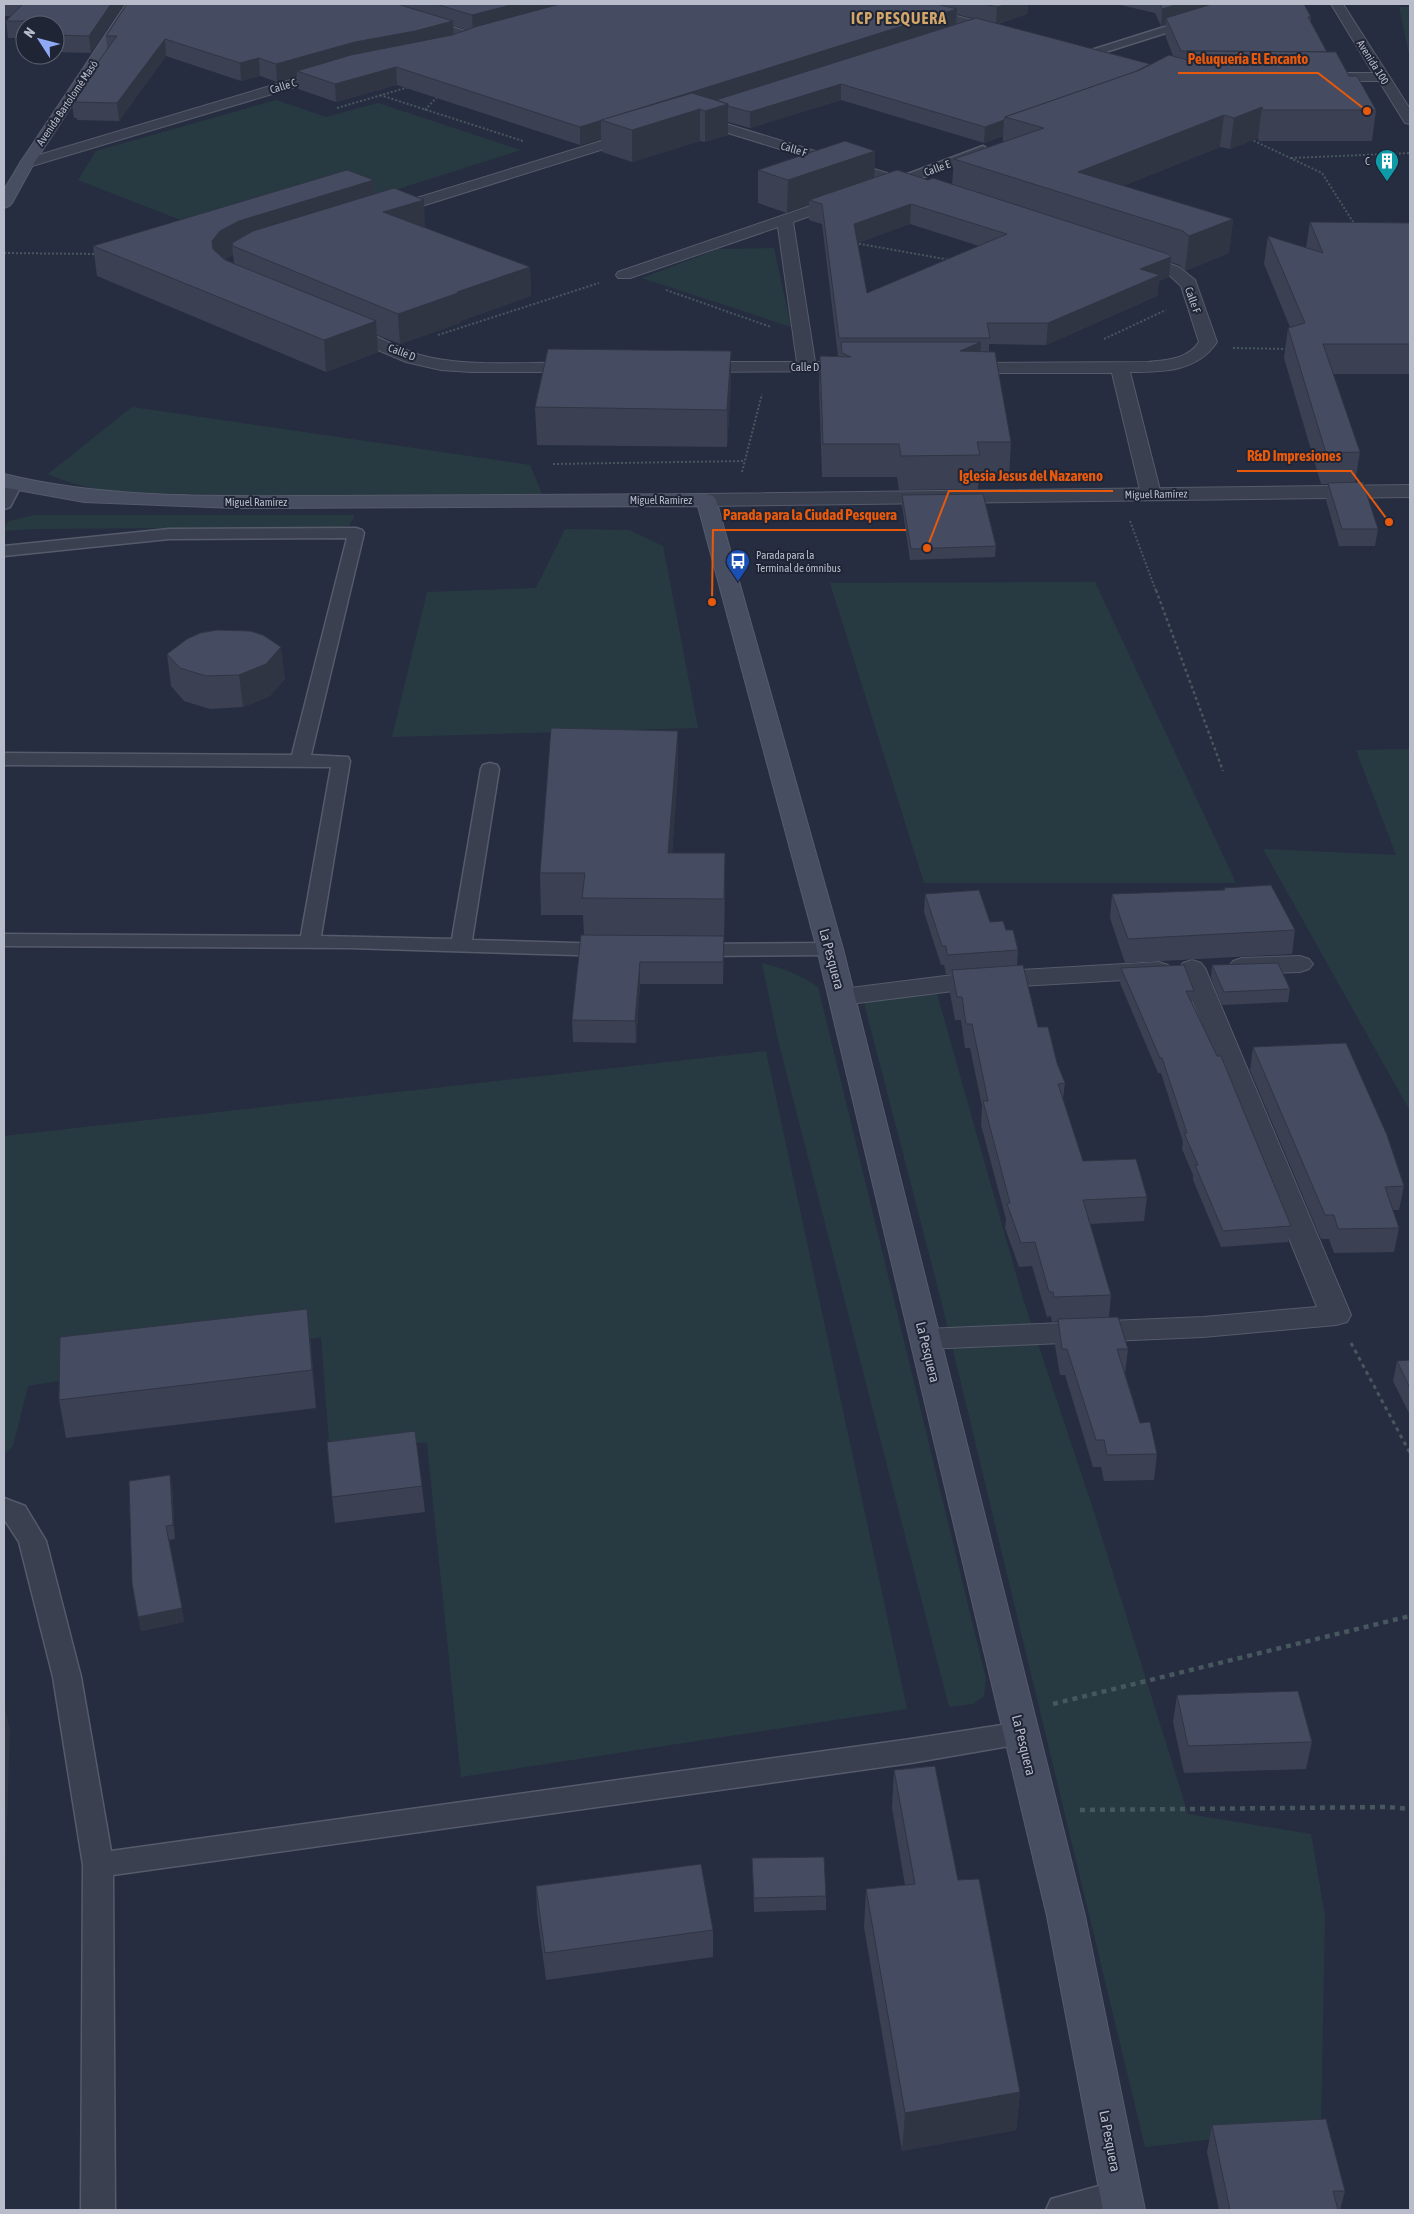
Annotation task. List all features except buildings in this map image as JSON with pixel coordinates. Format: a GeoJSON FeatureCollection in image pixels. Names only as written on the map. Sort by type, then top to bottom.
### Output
{"type":"FeatureCollection","features":[{"type":"Feature","properties":{"kind":"main road","name":"Avenida Bartolomé Masó"},"geometry":{"type":"LineString","coordinates":[[4,203],[27,163],[132,4]]}},
{"type":"Feature","properties":{"kind":"main road","name":"Miguel Ramírez"},"geometry":{"type":"LineString","coordinates":[[9,482],[84,496],[235,502],[720,500]]}},
{"type":"Feature","properties":{"kind":"main road","name":"La Pesquera"},"geometry":{"type":"LineString","coordinates":[[720,500],[1066,1916],[1122,2203]]}},
{"type":"Feature","properties":{"kind":"street"},"geometry":{"type":"LineString","coordinates":[[366,4],[478,36],[456,44]]}},
{"type":"Feature","properties":{"kind":"street"},"geometry":{"type":"LineString","coordinates":[[896,4],[1014,35]]}},
{"type":"Feature","properties":{"kind":"street","name":"Avenida 100"},"geometry":{"type":"LineString","coordinates":[[1337,4],[1410,120]]}},
{"type":"Feature","properties":{"kind":"street"},"geometry":{"type":"LineString","coordinates":[[949,34],[977,25]]}},
{"type":"Feature","properties":{"kind":"street"},"geometry":{"type":"LineString","coordinates":[[1084,53],[1116,62]]}},
{"type":"Feature","properties":{"kind":"street","name":"Calle C"},"geometry":{"type":"LineString","coordinates":[[27,163],[350,67]]}},
{"type":"Feature","properties":{"kind":"street"},"geometry":{"type":"LineString","coordinates":[[1307,77],[1383,78]]}},
{"type":"Feature","properties":{"kind":"street","name":"Calle F"},"geometry":{"type":"LineString","coordinates":[[720,108],[688,119],[929,190]]}},
{"type":"Feature","properties":{"kind":"street"},"geometry":{"type":"LineString","coordinates":[[368,218],[654,129]]}},
{"type":"Feature","properties":{"kind":"street","name":"Calle E"},"geometry":{"type":"LineString","coordinates":[[874,190],[901,181]]}},
{"type":"Feature","properties":{"kind":"street"},"geometry":{"type":"LineString","coordinates":[[624,275],[856,196]]}},
{"type":"Feature","properties":{"kind":"street"},"geometry":{"type":"LineString","coordinates":[[784,219],[807,367]]}},
{"type":"Feature","properties":{"kind":"street"},"geometry":{"type":"LineString","coordinates":[[712,244],[788,244]]}},
{"type":"Feature","properties":{"kind":"street","name":"Calle F"},"geometry":{"type":"LineString","coordinates":[[1117,252],[1173,270],[1189,284],[1208,342],[1205,348]]}},
{"type":"Feature","properties":{"kind":"street","name":"Calle D"},"geometry":{"type":"LineString","coordinates":[[323,320],[412,358],[441,365],[471,367],[600,367]]}},
{"type":"Feature","properties":{"kind":"street"},"geometry":{"type":"LineString","coordinates":[[944,368],[1120,368],[1170,365],[1197,356],[1205,348]]}},
{"type":"Feature","properties":{"kind":"street","name":"Calle D"},"geometry":{"type":"LineString","coordinates":[[680,367],[876,367]]}},
{"type":"Feature","properties":{"kind":"street"},"geometry":{"type":"LineString","coordinates":[[1120,368],[1151,494]]}},
{"type":"Feature","properties":{"kind":"street","name":"Miguel Ramírez"},"geometry":{"type":"LineString","coordinates":[[720,500],[1410,491]]}},
{"type":"Feature","properties":{"kind":"street"},"geometry":{"type":"LineString","coordinates":[[842,997],[969,981],[1192,968],[1300,964]]}},
{"type":"Feature","properties":{"kind":"street"},"geometry":{"type":"LineString","coordinates":[[925,1339],[1204,1327],[1336,1315],[1192,968]]}},
{"type":"Feature","properties":{"kind":"lane"},"geometry":{"type":"LineString","coordinates":[[1084,53],[1247,4]]}},
{"type":"Feature","properties":{"kind":"lane","name":"Calle E"},"geometry":{"type":"LineString","coordinates":[[901,181],[999,144]]}},
{"type":"Feature","properties":{"kind":"lane"},"geometry":{"type":"LineString","coordinates":[[4,504],[9,482]]}},
{"type":"Feature","properties":{"kind":"lane"},"geometry":{"type":"LineString","coordinates":[[4,551],[169,534],[356,533],[300,760]]}},
{"type":"Feature","properties":{"kind":"lane"},"geometry":{"type":"LineString","coordinates":[[4,758],[341,761],[310,941]]}},
{"type":"Feature","properties":{"kind":"lane"},"geometry":{"type":"LineString","coordinates":[[461,945],[490,769]]}},
{"type":"Feature","properties":{"kind":"lane"},"geometry":{"type":"LineString","coordinates":[[4,940],[310,941],[629,950]]}},
{"type":"Feature","properties":{"kind":"lane"},"geometry":{"type":"LineString","coordinates":[[669,950],[830,949]]}},
{"type":"Feature","properties":{"kind":"lane"},"geometry":{"type":"LineString","coordinates":[[4,1508],[15,1513],[32,1541],[67,1677],[98,1865],[98,2210]]}},
{"type":"Feature","properties":{"kind":"lane"},"geometry":{"type":"LineString","coordinates":[[98,1865],[911,1751],[1019,1723]]}},
{"type":"Feature","properties":{"kind":"lane"},"geometry":{"type":"LineString","coordinates":[[1062,2210],[1122,2203]]}},
{"type":"Feature","properties":{"kind":"path"},"geometry":{"type":"LineString","coordinates":[[337,108],[417,85]]}},
{"type":"Feature","properties":{"kind":"path"},"geometry":{"type":"LineString","coordinates":[[380,95],[569,156]]}},
{"type":"Feature","properties":{"kind":"path"},"geometry":{"type":"LineString","coordinates":[[426,110],[438,95]]}},
{"type":"Feature","properties":{"kind":"path"},"geometry":{"type":"LineString","coordinates":[[1248,138],[1322,173],[1359,230]]}},
{"type":"Feature","properties":{"kind":"path"},"geometry":{"type":"LineString","coordinates":[[1291,158],[1410,153]]}},
{"type":"Feature","properties":{"kind":"path"},"geometry":{"type":"LineString","coordinates":[[852,242],[954,261]]}},
{"type":"Feature","properties":{"kind":"path"},"geometry":{"type":"LineString","coordinates":[[4,253],[98,254]]}},
{"type":"Feature","properties":{"kind":"path"},"geometry":{"type":"LineString","coordinates":[[393,349],[624,275],[802,338]]}},
{"type":"Feature","properties":{"kind":"path"},"geometry":{"type":"LineString","coordinates":[[1104,339],[1193,297]]}},
{"type":"Feature","properties":{"kind":"path"},"geometry":{"type":"LineString","coordinates":[[483,313],[492,316]]}},
{"type":"Feature","properties":{"kind":"path"},"geometry":{"type":"LineString","coordinates":[[1205,348],[1295,349]]}},
{"type":"Feature","properties":{"kind":"path"},"geometry":{"type":"LineString","coordinates":[[720,500],[745,461],[769,367]]}},
{"type":"Feature","properties":{"kind":"path"},"geometry":{"type":"LineString","coordinates":[[553,464],[745,461]]}},
{"type":"Feature","properties":{"kind":"path"},"geometry":{"type":"LineString","coordinates":[[1120,495],[1223,771]]}},
{"type":"Feature","properties":{"kind":"path"},"geometry":{"type":"LineString","coordinates":[[1336,1315],[1410,1453]]}},
{"type":"Feature","properties":{"kind":"path"},"geometry":{"type":"LineString","coordinates":[[1019,1723],[1410,1616]]}},
{"type":"Feature","properties":{"kind":"path"},"geometry":{"type":"LineString","coordinates":[[1040,1810],[1378,1807],[1410,1809]]}},
{"type":"Feature","properties":{"kind":"shaded area"},"geometry":{"type":"Polygon","coordinates":[[[1399,7],[1410,7],[1410,59],[1399,7]]]}},
{"type":"Feature","properties":{"kind":"shaded area"},"geometry":{"type":"Polygon","coordinates":[[[276,100],[326,117],[378,103],[521,150],[373,197],[206,230],[78,180],[96,151],[276,100]]]}},
{"type":"Feature","properties":{"kind":"shaded area"},"geometry":{"type":"Polygon","coordinates":[[[774,248],[791,327],[642,278],[718,249],[774,248]]]}},
{"type":"Feature","properties":{"kind":"shaded area"},"geometry":{"type":"Polygon","coordinates":[[[132,407],[530,465],[542,494],[326,496],[140,493],[84,486],[48,474],[132,407]]]}},
{"type":"Feature","properties":{"kind":"shaded area"},"geometry":{"type":"Polygon","coordinates":[[[35,515],[355,515],[349,526],[342,527],[33,529],[4,531],[9,521],[35,515]]]}},
{"type":"Feature","properties":{"kind":"shaded area"},"geometry":{"type":"Polygon","coordinates":[[[565,529],[629,530],[663,546],[698,728],[392,737],[427,592],[536,588],[565,529]]]}},
{"type":"Feature","properties":{"kind":"shaded area"},"geometry":{"type":"Polygon","coordinates":[[[1095,582],[1236,883],[924,883],[830,583],[1095,582]]]}},
{"type":"Feature","properties":{"kind":"shaded area"},"geometry":{"type":"Polygon","coordinates":[[[1410,749],[1410,1111],[1263,849],[1396,855],[1356,750],[1410,749]]]}},
{"type":"Feature","properties":{"kind":"shaded area"},"geometry":{"type":"Polygon","coordinates":[[[762,963],[791,972],[818,987],[986,1679],[984,1696],[973,1704],[949,1707],[778,1040],[762,963]]]}},
{"type":"Feature","properties":{"kind":"shaded area"},"geometry":{"type":"Polygon","coordinates":[[[937,994],[1023,1299],[1093,1509],[1188,1814],[1311,1834],[1325,1916],[1321,2127],[1145,2147],[941,1300],[863,999],[937,994]]]}},
{"type":"Feature","properties":{"kind":"shaded area"},"geometry":{"type":"Polygon","coordinates":[[[766,1051],[907,1709],[461,1777],[427,1443],[329,1441],[321,1337],[28,1386],[13,1446],[4,1454],[4,1136],[766,1051]]]}},
{"type":"Feature","properties":{"kind":"place","name":"Peluquería El Encanto"},"geometry":{"type":"Point","coordinates":[1367,111]}},
{"type":"Feature","properties":{"kind":"place","name":"C"},"geometry":{"type":"Point","coordinates":[1387,182]}},
{"type":"Feature","properties":{"kind":"place","name":"R&D Impresiones"},"geometry":{"type":"Point","coordinates":[1389,522]}},
{"type":"Feature","properties":{"kind":"place","name":"Iglesia Jesus del Nazareno"},"geometry":{"type":"Point","coordinates":[927,548]}},
{"type":"Feature","properties":{"kind":"place","name":"Parada para la Terminal de ómnibus"},"geometry":{"type":"Point","coordinates":[738,582]}},
{"type":"Feature","properties":{"kind":"place","name":"Parada para la Ciudad Pesquera"},"geometry":{"type":"Point","coordinates":[712,602]}},
{"type":"Feature","properties":{"kind":"district","name":"ICP PESQUERA"},"geometry":{"type":"Point","coordinates":[899,18]}}]}
